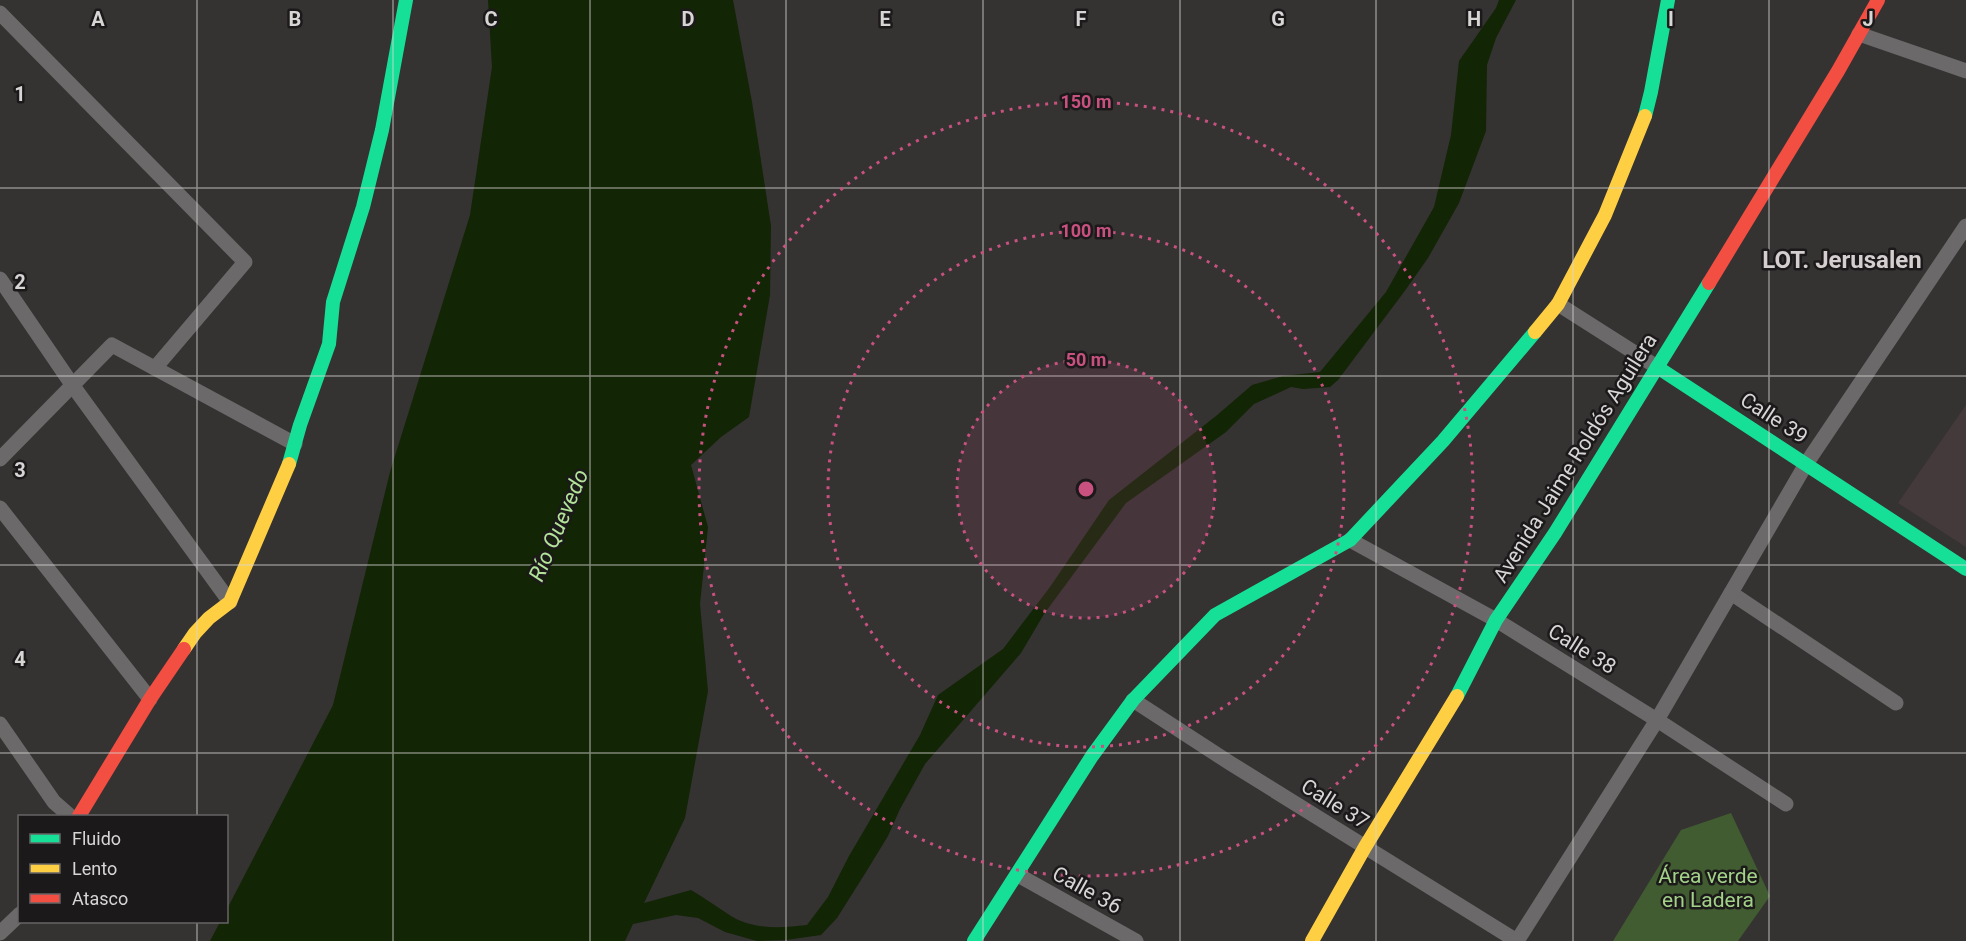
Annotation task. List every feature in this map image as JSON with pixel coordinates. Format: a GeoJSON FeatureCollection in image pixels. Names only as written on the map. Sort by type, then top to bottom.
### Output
{"type":"FeatureCollection","features":[{"type":"Feature","properties":{"kind":"street"},"geometry":{"type":"LineString","coordinates":[[80,815],[150,699],[195,633],[209,618],[230,602],[268,517],[329,344],[333,302],[363,207],[382,129],[406,0]]}},
{"type":"Feature","properties":{"kind":"street"},"geometry":{"type":"LineString","coordinates":[[974,941],[1092,756],[1133,700],[1215,615],[1350,540],[1443,441],[1558,304],[1605,215],[1643,122],[1652,92],[1668,0]]}},
{"type":"Feature","properties":{"kind":"street","name":"Avenida Jaime Roldós Aguilera"},"geometry":{"type":"LineString","coordinates":[[1312,941],[1365,847],[1465,682],[1496,620],[1555,533],[1763,195],[1878,0]]}},
{"type":"Feature","properties":{"kind":"street"},"geometry":{"type":"LineString","coordinates":[[0,13],[245,262],[155,368]]}},
{"type":"Feature","properties":{"kind":"street"},"geometry":{"type":"LineString","coordinates":[[1859,34],[1966,71]]}},
{"type":"Feature","properties":{"kind":"street"},"geometry":{"type":"LineString","coordinates":[[1517,941],[1658,720],[1806,464],[1966,226]]}},
{"type":"Feature","properties":{"kind":"street"},"geometry":{"type":"LineString","coordinates":[[0,279],[73,386],[230,602]]}},
{"type":"Feature","properties":{"kind":"street","name":"Calle 39"},"geometry":{"type":"LineString","coordinates":[[1558,304],[1966,569]]}},
{"type":"Feature","properties":{"kind":"street"},"geometry":{"type":"LineString","coordinates":[[0,459],[112,345],[295,444]]}},
{"type":"Feature","properties":{"kind":"street"},"geometry":{"type":"LineString","coordinates":[[0,508],[150,699]]}},
{"type":"Feature","properties":{"kind":"street","name":"Calle 38"},"geometry":{"type":"LineString","coordinates":[[1350,540],[1496,620],[1658,720],[1786,804]]}},
{"type":"Feature","properties":{"kind":"street"},"geometry":{"type":"LineString","coordinates":[[1731,593],[1896,703]]}},
{"type":"Feature","properties":{"kind":"street","name":"Calle 37"},"geometry":{"type":"LineString","coordinates":[[1133,700],[1517,941]]}},
{"type":"Feature","properties":{"kind":"street"},"geometry":{"type":"LineString","coordinates":[[0,724],[54,802],[69,815]]}},
{"type":"Feature","properties":{"kind":"street","name":"Calle 36"},"geometry":{"type":"LineString","coordinates":[[1018,875],[1136,941]]}},
{"type":"Feature","properties":{"kind":"street"},"geometry":{"type":"LineString","coordinates":[[0,933],[18,916]]}},
{"type":"Feature","properties":{"kind":"shaded area"},"geometry":{"type":"Polygon","coordinates":[[[1966,405],[1966,547],[1898,503],[1966,405]]]}},
{"type":"Feature","properties":{"kind":"green space","name":"Área verde en Ladera"},"geometry":{"type":"Polygon","coordinates":[[[1731,813],[1770,896],[1738,941],[1613,941],[1681,830],[1731,813]]]}},
{"type":"Feature","properties":{"kind":"water","name":"Río Quevedo"},"geometry":{"type":"Polygon","coordinates":[[[488,0],[733,0],[752,102],[771,226],[770,295],[749,417],[721,437],[691,465],[708,527],[700,604],[708,691],[685,818],[644,903],[691,890],[740,921],[758,926],[778,927],[807,925],[828,897],[849,856],[920,735],[938,695],[1003,649],[1050,587],[1109,500],[1252,385],[1283,376],[1320,372],[1386,292],[1434,207],[1451,135],[1459,61],[1496,8],[1499,0],[1516,0],[1496,38],[1487,65],[1486,131],[1459,203],[1428,258],[1404,292],[1338,380],[1330,387],[1303,389],[1291,387],[1254,404],[1226,432],[1126,503],[1044,614],[1021,653],[925,764],[888,836],[837,918],[821,935],[757,941],[725,932],[698,918],[676,915],[633,924],[625,941],[210,941],[219,923],[228,923],[228,907],[333,705],[390,472],[470,215],[492,67],[488,0]]]}},
{"type":"Feature","properties":{"kind":"traffic: fast"},"geometry":{"type":"LineString","coordinates":[[289,464],[300,425],[329,344],[333,302],[363,207],[382,130],[406,0]]}},
{"type":"Feature","properties":{"kind":"traffic: fast"},"geometry":{"type":"LineString","coordinates":[[1645,116],[1668,0]]}},
{"type":"Feature","properties":{"kind":"traffic: fast"},"geometry":{"type":"LineString","coordinates":[[1457,696],[1496,620],[1555,533],[1709,283]]}},
{"type":"Feature","properties":{"kind":"traffic: fast"},"geometry":{"type":"LineString","coordinates":[[974,941],[1092,756],[1133,700],[1215,615],[1350,540],[1443,441],[1535,332]]}},
{"type":"Feature","properties":{"kind":"traffic: fast"},"geometry":{"type":"LineString","coordinates":[[1657,367],[1966,569]]}},
{"type":"Feature","properties":{"kind":"traffic: slow"},"geometry":{"type":"LineString","coordinates":[[1535,332],[1558,304],[1605,215],[1645,116]]}},
{"type":"Feature","properties":{"kind":"traffic: slow"},"geometry":{"type":"LineString","coordinates":[[184,649],[209,618],[230,602],[289,464]]}},
{"type":"Feature","properties":{"kind":"traffic: slow"},"geometry":{"type":"LineString","coordinates":[[1312,941],[1365,847],[1457,696]]}},
{"type":"Feature","properties":{"kind":"traffic: jam"},"geometry":{"type":"LineString","coordinates":[[1709,283],[1838,71],[1878,0]]}},
{"type":"Feature","properties":{"kind":"traffic: jam"},"geometry":{"type":"LineString","coordinates":[[80,815],[150,699],[184,649]]}},
{"type":"Feature","properties":{"kind":"district","name":"LOT. Jerusalen"},"geometry":{"type":"Point","coordinates":[1842,260]}}]}
